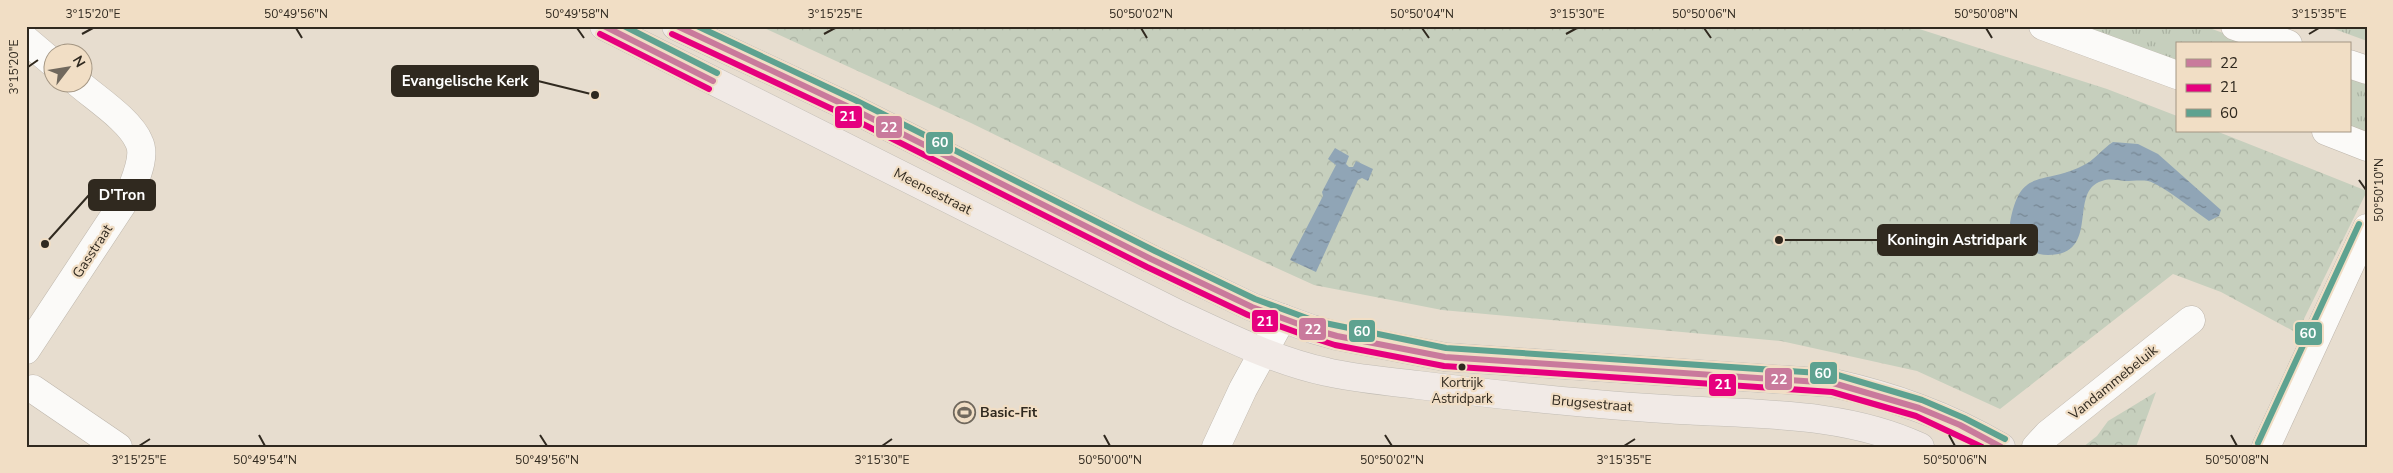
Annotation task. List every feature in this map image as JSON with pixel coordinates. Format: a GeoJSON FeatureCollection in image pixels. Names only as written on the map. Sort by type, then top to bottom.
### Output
{"type":"FeatureCollection","features":[{"type":"Feature","properties":{"kind":"main road","name":"Meensestraat"},"geometry":{"type":"LineString","coordinates":[[604,26],[1178,314],[1264,352]]}},
{"type":"Feature","properties":{"kind":"main road"},"geometry":{"type":"LineString","coordinates":[[676,26],[851,108],[1151,260],[1252,307],[1337,336],[1444,357],[1833,383],[1882,394],[1932,412],[1968,438],[2000,447]]}},
{"type":"Feature","properties":{"kind":"main road","name":"Brugsestraat"},"geometry":{"type":"LineString","coordinates":[[1264,352],[1327,372],[1490,394],[1663,409],[1821,418],[1884,433],[1920,447]]}},
{"type":"Feature","properties":{"kind":"street"},"geometry":{"type":"LineString","coordinates":[[2043,26],[2071,31],[2176,76]]}},
{"type":"Feature","properties":{"kind":"street"},"geometry":{"type":"LineString","coordinates":[[2235,26],[2282,42]]}},
{"type":"Feature","properties":{"kind":"street"},"geometry":{"type":"LineString","coordinates":[[26,40],[42,54]]}},
{"type":"Feature","properties":{"kind":"street"},"geometry":{"type":"LineString","coordinates":[[2350,64],[2367,70]]}},
{"type":"Feature","properties":{"kind":"street","name":"Gasstraat"},"geometry":{"type":"LineString","coordinates":[[26,350],[131,191],[140,166],[140,143],[130,130],[88,92]]}},
{"type":"Feature","properties":{"kind":"street"},"geometry":{"type":"LineString","coordinates":[[2329,132],[2367,147]]}},
{"type":"Feature","properties":{"kind":"street"},"geometry":{"type":"LineString","coordinates":[[2266,447],[2367,228]]}},
{"type":"Feature","properties":{"kind":"street"},"geometry":{"type":"LineString","coordinates":[[1216,447],[1282,318]]}},
{"type":"Feature","properties":{"kind":"street","name":"Vandammebeluik"},"geometry":{"type":"LineString","coordinates":[[2036,447],[2048,434],[2191,320]]}},
{"type":"Feature","properties":{"kind":"street"},"geometry":{"type":"LineString","coordinates":[[28,386],[118,447]]}},
{"type":"Feature","properties":{"kind":"green space"},"geometry":{"type":"Polygon","coordinates":[[[760,26],[1910,26],[2107,89],[2176,116],[2176,132],[2219,132],[2367,191],[2297,333],[2221,292],[2173,274],[2000,409],[1917,371],[1781,341],[1442,310],[1314,285],[1141,206],[971,123],[760,26]]]}},
{"type":"Feature","properties":{"kind":"green space"},"geometry":{"type":"Polygon","coordinates":[[[2091,26],[2204,26],[2248,42],[2176,42],[2176,67],[2094,34],[2091,26]]]}},
{"type":"Feature","properties":{"kind":"green space"},"geometry":{"type":"Polygon","coordinates":[[[2326,26],[2360,26],[2367,29],[2367,41],[2326,26]]]}},
{"type":"Feature","properties":{"kind":"green space"},"geometry":{"type":"Polygon","coordinates":[[[2350,78],[2367,85],[2367,135],[2350,129],[2350,78]]]}},
{"type":"Feature","properties":{"kind":"green space"},"geometry":{"type":"Polygon","coordinates":[[[2156,392],[2136,447],[2083,447],[2097,436],[2108,421],[2156,392]]]}},
{"type":"Feature","properties":{"kind":"water"},"geometry":{"type":"Polygon","coordinates":[[[2113,142],[2138,144],[2158,154],[2221,210],[2219,216],[2209,221],[2170,193],[2148,181],[2107,180],[2092,187],[2086,197],[2080,234],[2074,245],[2064,252],[2048,255],[2034,252],[2024,245],[2010,223],[2014,205],[2020,193],[2027,185],[2035,181],[2068,172],[2086,164],[2113,142]]]}},
{"type":"Feature","properties":{"kind":"water"},"geometry":{"type":"Polygon","coordinates":[[[1335,148],[1349,156],[1346,164],[1349,167],[1353,167],[1356,161],[1373,169],[1368,181],[1362,178],[1358,180],[1316,272],[1290,260],[1323,196],[1322,192],[1336,165],[1328,159],[1335,148]]]}},
{"type":"Feature","properties":{"kind":"transit line","name":"22"},"geometry":{"type":"LineString","coordinates":[[604,26],[713,81]]}},
{"type":"Feature","properties":{"kind":"transit line","name":"60"},"geometry":{"type":"LineString","coordinates":[[624,26],[717,73]]}},
{"type":"Feature","properties":{"kind":"transit line","name":"22"},"geometry":{"type":"LineString","coordinates":[[677,26],[851,108],[1151,259],[1252,307],[1312,329],[1337,336],[1445,357],[1833,383],[1919,408],[1960,425],[2001,447]]}},
{"type":"Feature","properties":{"kind":"transit line","name":"60"},"geometry":{"type":"LineString","coordinates":[[697,26],[855,100],[1155,251],[1255,299],[1315,321],[1446,348],[1834,374],[1922,400],[1964,418],[2005,439]]}},
{"type":"Feature","properties":{"kind":"transit line","name":"21"},"geometry":{"type":"LineString","coordinates":[[600,34],[709,89]]}},
{"type":"Feature","properties":{"kind":"transit line","name":"21"},"geometry":{"type":"LineString","coordinates":[[672,34],[847,116],[1147,267],[1248,315],[1335,345],[1444,366],[1832,392],[1916,416],[1982,447]]}},
{"type":"Feature","properties":{"kind":"transit line","name":"60"},"geometry":{"type":"LineString","coordinates":[[2258,443],[2359,224]]}},
{"type":"Feature","properties":{"kind":"place","name":"Evangelische Kerk"},"geometry":{"type":"Point","coordinates":[595,95]}},
{"type":"Feature","properties":{"kind":"place","name":"Koningin Astridpark"},"geometry":{"type":"Point","coordinates":[1779,240]}},
{"type":"Feature","properties":{"kind":"place","name":"D'Tron"},"geometry":{"type":"Point","coordinates":[45,244]}},
{"type":"Feature","properties":{"kind":"place","name":"Kortrijk Astridpark"},"geometry":{"type":"Point","coordinates":[1462,367]}},
{"type":"Feature","properties":{"kind":"place","name":"Basic-Fit"},"geometry":{"type":"Point","coordinates":[964,412]}}]}
